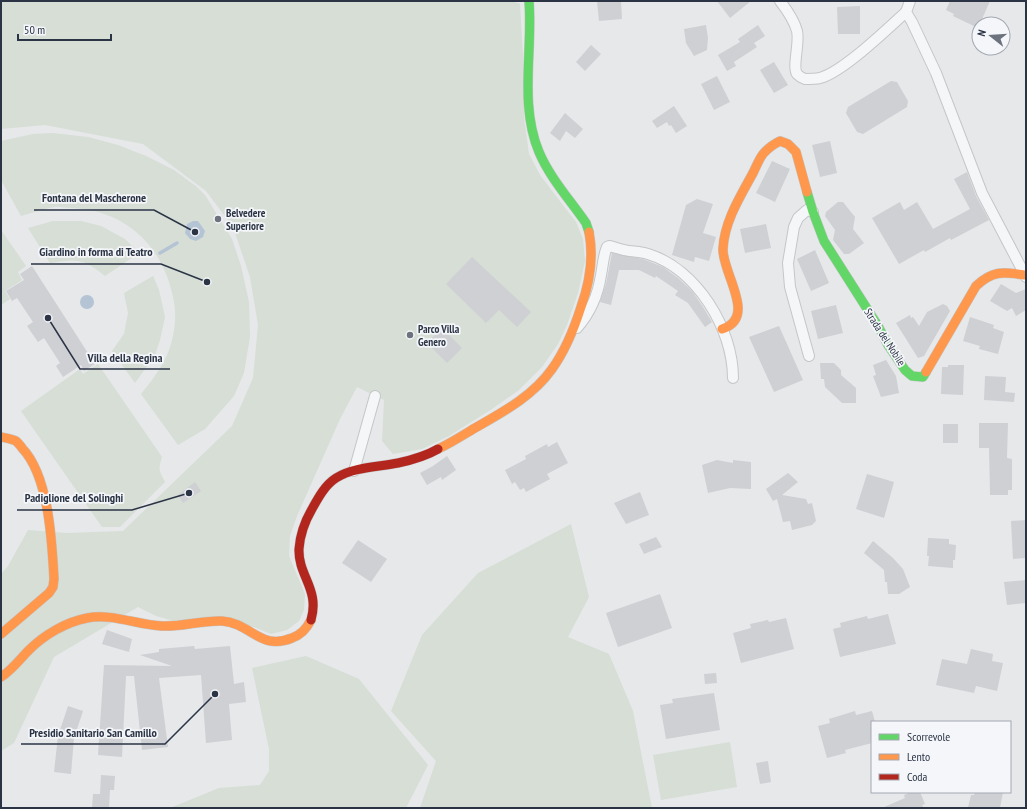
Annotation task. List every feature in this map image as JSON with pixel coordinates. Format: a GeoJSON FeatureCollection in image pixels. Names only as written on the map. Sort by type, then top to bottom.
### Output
{"type":"FeatureCollection","features":[{"type":"Feature","properties":{"kind":"street"},"geometry":{"type":"LineString","coordinates":[[529,1],[528,101],[534,135],[539,152],[545,163],[586,223],[592,246],[592,269],[587,290],[572,334]]}},
{"type":"Feature","properties":{"kind":"street"},"geometry":{"type":"LineString","coordinates":[[780,1],[794,22],[797,31],[798,39],[795,68],[797,74],[805,79],[821,78],[844,65],[906,12],[910,1]]}},
{"type":"Feature","properties":{"kind":"street","name":"Strada del Nobile"},"geometry":{"type":"LineString","coordinates":[[906,12],[938,80],[982,193],[1025,276]]}},
{"type":"Feature","properties":{"kind":"street","name":"Strada del Nobile"},"geometry":{"type":"LineString","coordinates":[[722,329],[735,322],[738,315],[738,304],[724,260],[724,239],[729,223],[763,154],[780,141],[788,144],[796,152],[813,212],[824,241],[878,326],[888,345],[912,376],[923,377],[976,286],[987,276],[1000,272],[1025,276]]}},
{"type":"Feature","properties":{"kind":"street"},"geometry":{"type":"LineString","coordinates":[[809,356],[790,287],[788,262],[794,227],[798,218],[807,210],[813,212]]}},
{"type":"Feature","properties":{"kind":"street"},"geometry":{"type":"LineString","coordinates":[[1,677],[8,673],[30,649],[45,638],[72,622],[87,618],[112,618],[144,624],[172,626],[220,620],[238,624],[255,636],[276,642],[295,637],[305,630],[311,620],[314,610],[314,598],[299,553],[300,538],[311,512],[325,488],[333,480],[354,471],[393,465],[422,457],[491,420],[543,380],[553,368],[572,334],[586,317],[601,278],[606,250],[609,246],[648,254],[659,258],[683,274],[694,284],[720,323],[728,343],[733,364],[732,378]]}},
{"type":"Feature","properties":{"kind":"street"},"geometry":{"type":"LineString","coordinates":[[354,471],[375,396]]}},
{"type":"Feature","properties":{"kind":"street"},"geometry":{"type":"LineString","coordinates":[[1,437],[14,439],[20,444],[30,457],[37,471],[44,491],[50,528],[54,579],[53,587],[50,593],[1,634]]}},
{"type":"Feature","properties":{"kind":"shaded area","name":"Parco Villa Genero"},"geometry":{"type":"Polygon","coordinates":[[[1,1],[512,1],[520,4],[524,117],[529,154],[540,175],[576,222],[583,239],[585,261],[578,293],[567,325],[558,344],[542,367],[519,390],[449,436],[422,449],[393,454],[382,441],[384,400],[357,387],[340,419],[297,516],[290,536],[289,556],[305,594],[304,610],[299,621],[287,630],[271,634],[254,627],[174,621],[156,616],[138,607],[54,657],[14,743],[1,751],[1,574],[8,566],[28,530],[67,533],[123,531],[232,426],[253,378],[258,325],[250,277],[233,227],[206,191],[143,144],[45,125],[1,129],[1,1]]]}},
{"type":"Feature","properties":{"kind":"shaded area"},"geometry":{"type":"Polygon","coordinates":[[[53,133],[88,137],[118,145],[146,156],[174,170],[197,187],[205,195],[232,239],[241,266],[249,302],[250,337],[244,373],[234,396],[205,429],[178,445],[141,394],[160,369],[172,342],[174,332],[175,306],[173,296],[163,266],[155,252],[133,229],[105,214],[89,210],[56,207],[21,216],[1,180],[1,141],[33,134],[53,133]]]}},
{"type":"Feature","properties":{"kind":"shaded area"},"geometry":{"type":"Polygon","coordinates":[[[53,221],[81,221],[101,226],[125,239],[139,253],[105,276],[91,266],[79,261],[50,263],[28,228],[53,221]]]}},
{"type":"Feature","properties":{"kind":"shaded area"},"geometry":{"type":"Polygon","coordinates":[[[1,230],[26,266],[18,272],[22,280],[5,291],[10,299],[1,305],[1,230]]]}},
{"type":"Feature","properties":{"kind":"shaded area"},"geometry":{"type":"Polygon","coordinates":[[[153,276],[159,290],[165,317],[155,355],[135,383],[112,351],[124,334],[128,313],[124,293],[153,276]]]}},
{"type":"Feature","properties":{"kind":"shaded area"},"geometry":{"type":"Polygon","coordinates":[[[98,364],[162,457],[160,470],[165,482],[120,527],[102,527],[21,411],[80,369],[83,374],[98,364]]]}},
{"type":"Feature","properties":{"kind":"shaded area"},"geometry":{"type":"Polygon","coordinates":[[[571,524],[589,597],[568,637],[609,654],[633,711],[652,808],[420,808],[436,761],[391,711],[422,635],[478,573],[571,524]]]}},
{"type":"Feature","properties":{"kind":"shaded area"},"geometry":{"type":"Polygon","coordinates":[[[306,656],[359,679],[428,765],[406,808],[170,808],[219,788],[260,785],[269,771],[269,749],[252,668],[306,656]]]}},
{"type":"Feature","properties":{"kind":"shaded area"},"geometry":{"type":"Polygon","coordinates":[[[730,742],[737,787],[661,800],[653,755],[730,742]]]}},
{"type":"Feature","properties":{"kind":"water"},"geometry":{"type":"Polygon","coordinates":[[[193,221],[198,221],[205,231],[203,237],[196,241],[190,239],[185,233],[187,224],[193,221]]]}},
{"type":"Feature","properties":{"kind":"water"},"geometry":{"type":"Polygon","coordinates":[[[84,295],[90,295],[94,299],[94,305],[90,309],[84,309],[80,305],[80,299],[84,295]]]}},
{"type":"Feature","properties":{"kind":"building"},"geometry":{"type":"Polygon","coordinates":[[[597,1],[621,1],[622,19],[599,21],[597,1]]]}},
{"type":"Feature","properties":{"kind":"building"},"geometry":{"type":"Polygon","coordinates":[[[717,1],[751,1],[730,18],[717,1]]]}},
{"type":"Feature","properties":{"kind":"building"},"geometry":{"type":"Polygon","coordinates":[[[950,1],[990,1],[983,16],[971,16],[971,25],[953,16],[954,14],[946,10],[950,1]]]}},
{"type":"Feature","properties":{"kind":"building"},"geometry":{"type":"Polygon","coordinates":[[[860,6],[860,34],[838,34],[837,7],[860,6]]]}},
{"type":"Feature","properties":{"kind":"building"},"geometry":{"type":"Polygon","coordinates":[[[706,25],[708,38],[707,50],[694,56],[686,43],[684,29],[706,25]]]}},
{"type":"Feature","properties":{"kind":"building"},"geometry":{"type":"Polygon","coordinates":[[[758,25],[765,36],[754,43],[757,47],[734,62],[736,66],[727,71],[718,55],[740,42],[738,39],[758,25]]]}},
{"type":"Feature","properties":{"kind":"building"},"geometry":{"type":"Polygon","coordinates":[[[591,45],[601,54],[585,71],[576,62],[591,45]]]}},
{"type":"Feature","properties":{"kind":"building"},"geometry":{"type":"Polygon","coordinates":[[[774,62],[788,85],[774,93],[760,70],[774,62]]]}},
{"type":"Feature","properties":{"kind":"building"},"geometry":{"type":"Polygon","coordinates":[[[717,76],[730,102],[714,110],[701,84],[717,76]]]}},
{"type":"Feature","properties":{"kind":"building"},"geometry":{"type":"Polygon","coordinates":[[[891,81],[897,82],[908,101],[907,107],[863,134],[857,132],[846,113],[848,107],[891,81]]]}},
{"type":"Feature","properties":{"kind":"building"},"geometry":{"type":"Polygon","coordinates":[[[674,106],[687,126],[676,133],[667,122],[657,128],[652,121],[674,106]]]}},
{"type":"Feature","properties":{"kind":"building"},"geometry":{"type":"Polygon","coordinates":[[[565,113],[583,129],[575,138],[566,131],[560,141],[550,133],[565,113]]]}},
{"type":"Feature","properties":{"kind":"building"},"geometry":{"type":"Polygon","coordinates":[[[830,141],[837,173],[820,177],[812,145],[830,141]]]}},
{"type":"Feature","properties":{"kind":"building"},"geometry":{"type":"Polygon","coordinates":[[[772,161],[790,169],[775,202],[756,193],[772,161]]]}},
{"type":"Feature","properties":{"kind":"building"},"geometry":{"type":"Polygon","coordinates":[[[967,172],[976,196],[989,220],[951,240],[950,238],[925,252],[924,250],[899,264],[872,218],[900,202],[904,210],[917,202],[933,229],[970,209],[954,179],[967,172]]]}},
{"type":"Feature","properties":{"kind":"building"},"geometry":{"type":"Polygon","coordinates":[[[697,199],[713,204],[703,233],[716,237],[709,261],[695,257],[694,262],[672,255],[686,205],[697,199]]]}},
{"type":"Feature","properties":{"kind":"building"},"geometry":{"type":"Polygon","coordinates":[[[838,202],[843,202],[855,217],[853,229],[864,243],[849,254],[844,254],[833,240],[835,230],[825,216],[826,212],[838,202]]]}},
{"type":"Feature","properties":{"kind":"building"},"geometry":{"type":"Polygon","coordinates":[[[766,224],[771,248],[745,253],[740,229],[766,224]]]}},
{"type":"Feature","properties":{"kind":"building"},"geometry":{"type":"Polygon","coordinates":[[[815,250],[829,283],[811,291],[797,259],[815,250]]]}},
{"type":"Feature","properties":{"kind":"building"},"geometry":{"type":"Polygon","coordinates":[[[612,253],[643,259],[663,267],[692,291],[712,322],[705,327],[688,303],[675,295],[678,291],[656,276],[655,278],[639,270],[619,270],[611,305],[600,302],[606,284],[612,253]]]}},
{"type":"Feature","properties":{"kind":"building"},"geometry":{"type":"Polygon","coordinates":[[[472,257],[531,312],[517,327],[499,310],[486,323],[446,284],[472,257]]]}},
{"type":"Feature","properties":{"kind":"building"},"geometry":{"type":"Polygon","coordinates":[[[32,266],[95,364],[84,371],[81,365],[63,377],[56,366],[60,363],[44,338],[38,342],[27,326],[33,322],[17,298],[12,301],[6,291],[24,280],[20,274],[32,266]]]}},
{"type":"Feature","properties":{"kind":"building"},"geometry":{"type":"Polygon","coordinates":[[[1001,284],[1016,293],[1026,289],[1026,310],[1016,316],[1012,308],[1007,311],[990,301],[1001,284]]]}},
{"type":"Feature","properties":{"kind":"building"},"geometry":{"type":"Polygon","coordinates":[[[943,304],[947,306],[950,311],[924,356],[918,358],[896,323],[910,315],[919,326],[927,312],[943,304]]]}},
{"type":"Feature","properties":{"kind":"building"},"geometry":{"type":"Polygon","coordinates":[[[836,305],[843,333],[818,339],[811,311],[836,305]]]}},
{"type":"Feature","properties":{"kind":"building"},"geometry":{"type":"Polygon","coordinates":[[[970,317],[994,325],[993,328],[1004,332],[998,354],[979,349],[980,346],[963,341],[970,317]]]}},
{"type":"Feature","properties":{"kind":"building"},"geometry":{"type":"Polygon","coordinates":[[[779,326],[803,380],[774,392],[749,337],[779,326]]]}},
{"type":"Feature","properties":{"kind":"building"},"geometry":{"type":"Polygon","coordinates":[[[442,328],[462,348],[447,363],[427,343],[442,328]]]}},
{"type":"Feature","properties":{"kind":"building"},"geometry":{"type":"Polygon","coordinates":[[[886,360],[896,376],[899,393],[881,397],[873,376],[876,375],[873,365],[886,360]]]}},
{"type":"Feature","properties":{"kind":"building"},"geometry":{"type":"Polygon","coordinates":[[[820,363],[834,363],[841,370],[841,375],[856,388],[856,403],[842,403],[825,387],[824,379],[821,379],[820,363]]]}},
{"type":"Feature","properties":{"kind":"building"},"geometry":{"type":"Polygon","coordinates":[[[948,365],[964,365],[963,395],[941,394],[942,367],[948,367],[948,365]]]}},
{"type":"Feature","properties":{"kind":"building"},"geometry":{"type":"Polygon","coordinates":[[[985,376],[1006,377],[1005,392],[1015,393],[1014,402],[984,400],[985,376]]]}},
{"type":"Feature","properties":{"kind":"building"},"geometry":{"type":"Polygon","coordinates":[[[979,423],[1008,423],[1007,458],[1012,459],[1012,490],[1008,490],[1008,495],[990,495],[989,448],[979,448],[979,423]]]}},
{"type":"Feature","properties":{"kind":"building"},"geometry":{"type":"Polygon","coordinates":[[[943,424],[958,424],[958,443],[943,443],[943,424]]]}},
{"type":"Feature","properties":{"kind":"building"},"geometry":{"type":"Polygon","coordinates":[[[557,442],[568,463],[547,474],[550,479],[526,492],[524,488],[520,490],[515,482],[512,484],[505,470],[526,459],[525,456],[547,444],[548,447],[557,442]]]}},
{"type":"Feature","properties":{"kind":"building"},"geometry":{"type":"Polygon","coordinates":[[[447,456],[456,470],[442,480],[441,477],[427,485],[420,473],[447,456]]]}},
{"type":"Feature","properties":{"kind":"building"},"geometry":{"type":"Polygon","coordinates":[[[717,460],[733,463],[733,460],[751,462],[751,489],[730,488],[708,493],[702,465],[717,460]]]}},
{"type":"Feature","properties":{"kind":"building"},"geometry":{"type":"Polygon","coordinates":[[[788,473],[798,482],[782,495],[806,499],[808,504],[812,503],[816,521],[812,525],[792,530],[790,521],[783,522],[777,499],[773,501],[766,489],[788,473]]]}},
{"type":"Feature","properties":{"kind":"building"},"geometry":{"type":"Polygon","coordinates":[[[867,474],[894,482],[884,518],[856,509],[867,474]]]}},
{"type":"Feature","properties":{"kind":"building"},"geometry":{"type":"Polygon","coordinates":[[[195,482],[201,491],[183,503],[178,495],[195,482]]]}},
{"type":"Feature","properties":{"kind":"building"},"geometry":{"type":"Polygon","coordinates":[[[640,492],[649,515],[626,524],[614,503],[640,492]]]}},
{"type":"Feature","properties":{"kind":"building"},"geometry":{"type":"Polygon","coordinates":[[[1026,520],[1026,558],[1013,559],[1011,521],[1026,520]]]}},
{"type":"Feature","properties":{"kind":"building"},"geometry":{"type":"Polygon","coordinates":[[[656,537],[662,547],[644,554],[639,544],[656,537]]]}},
{"type":"Feature","properties":{"kind":"building"},"geometry":{"type":"Polygon","coordinates":[[[928,538],[949,539],[949,544],[956,545],[953,568],[928,566],[928,538]]]}},
{"type":"Feature","properties":{"kind":"building"},"geometry":{"type":"Polygon","coordinates":[[[358,540],[387,559],[371,582],[342,563],[358,540]]]}},
{"type":"Feature","properties":{"kind":"building"},"geometry":{"type":"Polygon","coordinates":[[[873,541],[893,558],[903,569],[910,587],[899,594],[888,594],[884,570],[864,553],[873,541]]]}},
{"type":"Feature","properties":{"kind":"building"},"geometry":{"type":"Polygon","coordinates":[[[1026,580],[1026,603],[1007,605],[1004,582],[1026,580]]]}},
{"type":"Feature","properties":{"kind":"building"},"geometry":{"type":"Polygon","coordinates":[[[660,594],[672,628],[618,647],[606,613],[660,594]]]}},
{"type":"Feature","properties":{"kind":"building"},"geometry":{"type":"Polygon","coordinates":[[[888,614],[896,644],[840,657],[833,629],[841,627],[840,623],[867,616],[868,619],[888,614]]]}},
{"type":"Feature","properties":{"kind":"building"},"geometry":{"type":"Polygon","coordinates":[[[786,618],[794,649],[741,663],[733,633],[751,628],[750,624],[786,618]]]}},
{"type":"Feature","properties":{"kind":"building"},"geometry":{"type":"Polygon","coordinates":[[[107,630],[132,639],[129,652],[102,644],[107,630]]]}},
{"type":"Feature","properties":{"kind":"building"},"geometry":{"type":"Polygon","coordinates":[[[194,646],[195,649],[230,646],[234,684],[244,682],[246,702],[229,704],[232,740],[206,743],[201,675],[159,678],[168,747],[142,750],[134,676],[126,676],[122,757],[98,755],[104,665],[172,666],[140,655],[159,652],[159,649],[194,646]]]}},
{"type":"Feature","properties":{"kind":"building"},"geometry":{"type":"Polygon","coordinates":[[[971,649],[993,654],[992,661],[1003,663],[997,691],[976,686],[974,693],[936,685],[942,659],[967,664],[971,649]]]}},
{"type":"Feature","properties":{"kind":"building"},"geometry":{"type":"Polygon","coordinates":[[[716,673],[717,683],[705,684],[704,674],[716,673]]]}},
{"type":"Feature","properties":{"kind":"building"},"geometry":{"type":"Polygon","coordinates":[[[714,693],[720,730],[666,739],[660,705],[673,703],[672,699],[714,693]]]}},
{"type":"Feature","properties":{"kind":"building"},"geometry":{"type":"Polygon","coordinates":[[[68,706],[83,711],[74,738],[71,774],[54,772],[58,736],[68,706]]]}},
{"type":"Feature","properties":{"kind":"building"},"geometry":{"type":"Polygon","coordinates":[[[855,711],[856,715],[872,711],[875,721],[871,721],[871,743],[845,750],[846,753],[827,758],[818,726],[830,723],[829,719],[855,711]]]}},
{"type":"Feature","properties":{"kind":"building"},"geometry":{"type":"Polygon","coordinates":[[[768,761],[771,782],[760,784],[756,763],[768,761]]]}},
{"type":"Feature","properties":{"kind":"building"},"geometry":{"type":"Polygon","coordinates":[[[101,775],[115,776],[114,790],[110,790],[109,808],[92,808],[93,794],[100,794],[101,775]]]}},
{"type":"Feature","properties":{"kind":"building"},"geometry":{"type":"Polygon","coordinates":[[[909,793],[920,793],[925,804],[922,805],[924,808],[882,808],[905,798],[904,795],[909,793]]]}},
{"type":"Feature","properties":{"kind":"building"},"geometry":{"type":"Polygon","coordinates":[[[975,793],[1003,793],[1000,808],[968,808],[971,795],[974,795],[975,793]]]}},
{"type":"Feature","properties":{"kind":"waterway"},"geometry":{"type":"LineString","coordinates":[[160,253],[177,243]]}},
{"type":"Feature","properties":{"kind":"traffic: fast"},"geometry":{"type":"LineString","coordinates":[[529,1],[528,96],[533,134],[539,152],[549,171],[586,223],[589,232]]}},
{"type":"Feature","properties":{"kind":"traffic: fast"},"geometry":{"type":"LineString","coordinates":[[807,192],[824,241],[878,326],[888,345],[905,370],[912,376],[923,377],[926,372]]}},
{"type":"Feature","properties":{"kind":"traffic: slow"},"geometry":{"type":"LineString","coordinates":[[722,329],[732,323],[737,315],[738,305],[736,294],[724,259],[723,249],[726,229],[738,200],[760,158],[771,146],[780,141],[788,144],[796,152],[807,192]]}},
{"type":"Feature","properties":{"kind":"traffic: slow"},"geometry":{"type":"LineString","coordinates":[[438,449],[517,403],[536,387],[552,369],[569,340],[587,288],[591,261],[589,232]]}},
{"type":"Feature","properties":{"kind":"traffic: slow"},"geometry":{"type":"LineString","coordinates":[[926,372],[976,286],[988,277],[999,273],[1025,275]]}},
{"type":"Feature","properties":{"kind":"traffic: slow"},"geometry":{"type":"LineString","coordinates":[[1,437],[16,441],[21,446],[31,460],[38,475],[50,529],[54,579],[53,587],[49,593],[1,634]]}},
{"type":"Feature","properties":{"kind":"traffic: slow"},"geometry":{"type":"LineString","coordinates":[[1,677],[12,668],[35,644],[48,634],[63,626],[87,618],[106,617],[162,626],[177,626],[222,621],[241,626],[263,639],[272,641],[281,641],[295,637],[308,626],[311,620]]}},
{"type":"Feature","properties":{"kind":"traffic: jam"},"geometry":{"type":"LineString","coordinates":[[311,620],[313,600],[302,567],[299,549],[300,539],[305,523],[322,492],[328,484],[343,474],[366,468],[408,461],[424,456],[438,449]]}},
{"type":"Feature","properties":{"kind":"place","name":"Belvedere Superiore"},"geometry":{"type":"Point","coordinates":[218,219]}},
{"type":"Feature","properties":{"kind":"place","name":"Fontana del Mascherone"},"geometry":{"type":"Point","coordinates":[195,232]}},
{"type":"Feature","properties":{"kind":"place","name":"Giardino in forma di Teatro"},"geometry":{"type":"Point","coordinates":[207,282]}},
{"type":"Feature","properties":{"kind":"place","name":"Villa della Regina"},"geometry":{"type":"Point","coordinates":[48,318]}},
{"type":"Feature","properties":{"kind":"place","name":"Parco Villa Genero"},"geometry":{"type":"Point","coordinates":[410,335]}},
{"type":"Feature","properties":{"kind":"place","name":"Padiglione del Solinghi"},"geometry":{"type":"Point","coordinates":[189,493]}},
{"type":"Feature","properties":{"kind":"place","name":"Presidio Sanitario San Camillo"},"geometry":{"type":"Point","coordinates":[215,694]}}]}
